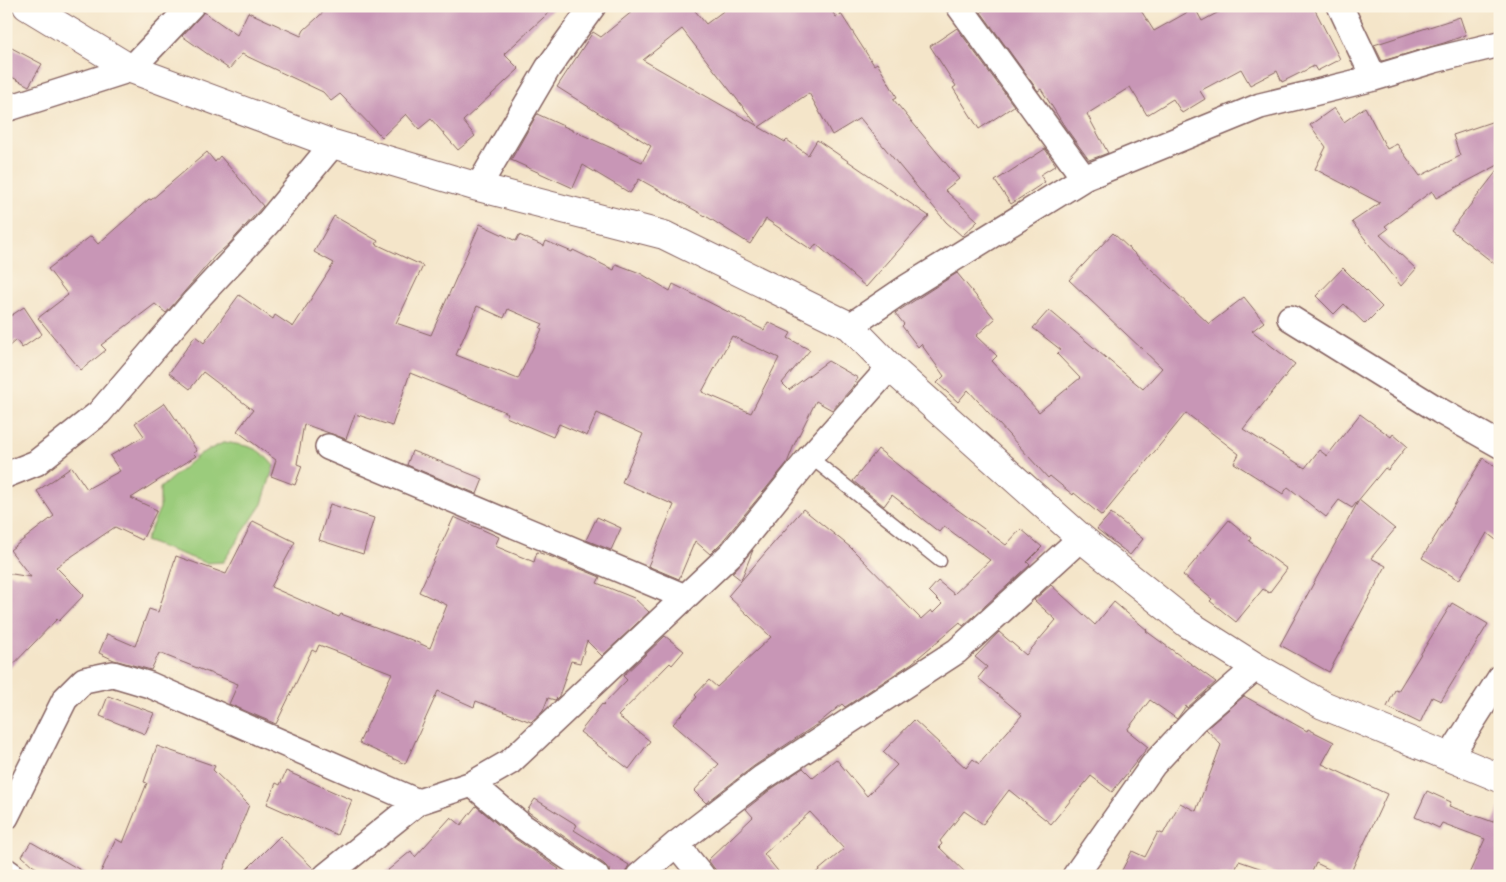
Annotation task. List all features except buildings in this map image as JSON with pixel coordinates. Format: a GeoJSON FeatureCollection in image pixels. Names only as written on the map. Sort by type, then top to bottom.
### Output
{"type":"FeatureCollection","features":[{"type":"Feature","properties":{"kind":"street"},"geometry":{"type":"LineString","coordinates":[[27,6],[131,69],[333,144],[478,187],[664,236],[850,326],[890,367],[1081,538],[1188,624],[1256,667],[1323,705],[1500,778]]}},
{"type":"Feature","properties":{"kind":"street"},"geometry":{"type":"LineString","coordinates":[[6,108],[131,69],[190,6]]}},
{"type":"Feature","properties":{"kind":"street"},"geometry":{"type":"LineString","coordinates":[[478,187],[548,68],[594,6]]}},
{"type":"Feature","properties":{"kind":"street"},"geometry":{"type":"LineString","coordinates":[[959,6],[1084,178]]}},
{"type":"Feature","properties":{"kind":"street"},"geometry":{"type":"LineString","coordinates":[[1340,6],[1374,78]]}},
{"type":"Feature","properties":{"kind":"street"},"geometry":{"type":"LineString","coordinates":[[850,326],[906,288],[1084,178],[1260,106],[1500,44]]}},
{"type":"Feature","properties":{"kind":"street"},"geometry":{"type":"LineString","coordinates":[[6,475],[36,463],[99,412],[195,301],[266,225],[333,144]]}},
{"type":"Feature","properties":{"kind":"street"},"geometry":{"type":"LineString","coordinates":[[1290,318],[1500,445]]}},
{"type":"Feature","properties":{"kind":"street"},"geometry":{"type":"LineString","coordinates":[[326,876],[418,802],[472,784],[510,762],[732,553],[810,457],[890,367]]}},
{"type":"Feature","properties":{"kind":"street"},"geometry":{"type":"LineString","coordinates":[[328,447],[685,597]]}},
{"type":"Feature","properties":{"kind":"street"},"geometry":{"type":"LineString","coordinates":[[639,876],[676,844],[762,778],[957,651],[1081,538]]}},
{"type":"Feature","properties":{"kind":"street"},"geometry":{"type":"LineString","coordinates":[[1075,876],[1154,765],[1195,720],[1256,667]]}},
{"type":"Feature","properties":{"kind":"street"},"geometry":{"type":"LineString","coordinates":[[6,817],[65,699],[84,680],[113,674],[150,685],[418,802]]}},
{"type":"Feature","properties":{"kind":"street"},"geometry":{"type":"LineString","coordinates":[[1449,758],[1500,678]]}},
{"type":"Feature","properties":{"kind":"street"},"geometry":{"type":"LineString","coordinates":[[472,784],[522,826],[596,876]]}},
{"type":"Feature","properties":{"kind":"street"},"geometry":{"type":"LineString","coordinates":[[676,844],[702,876]]}},
{"type":"Feature","properties":{"kind":"street"},"geometry":{"type":"LineString","coordinates":[[6,872],[13,876]]}},
{"type":"Feature","properties":{"kind":"lane"},"geometry":{"type":"LineString","coordinates":[[810,457],[940,561]]}},
{"type":"Feature","properties":{"kind":"green space"},"geometry":{"type":"Polygon","coordinates":[[[225,442],[258,450],[274,466],[262,504],[223,562],[206,563],[145,541],[160,508],[160,488],[200,454],[225,442]]]}}]}
